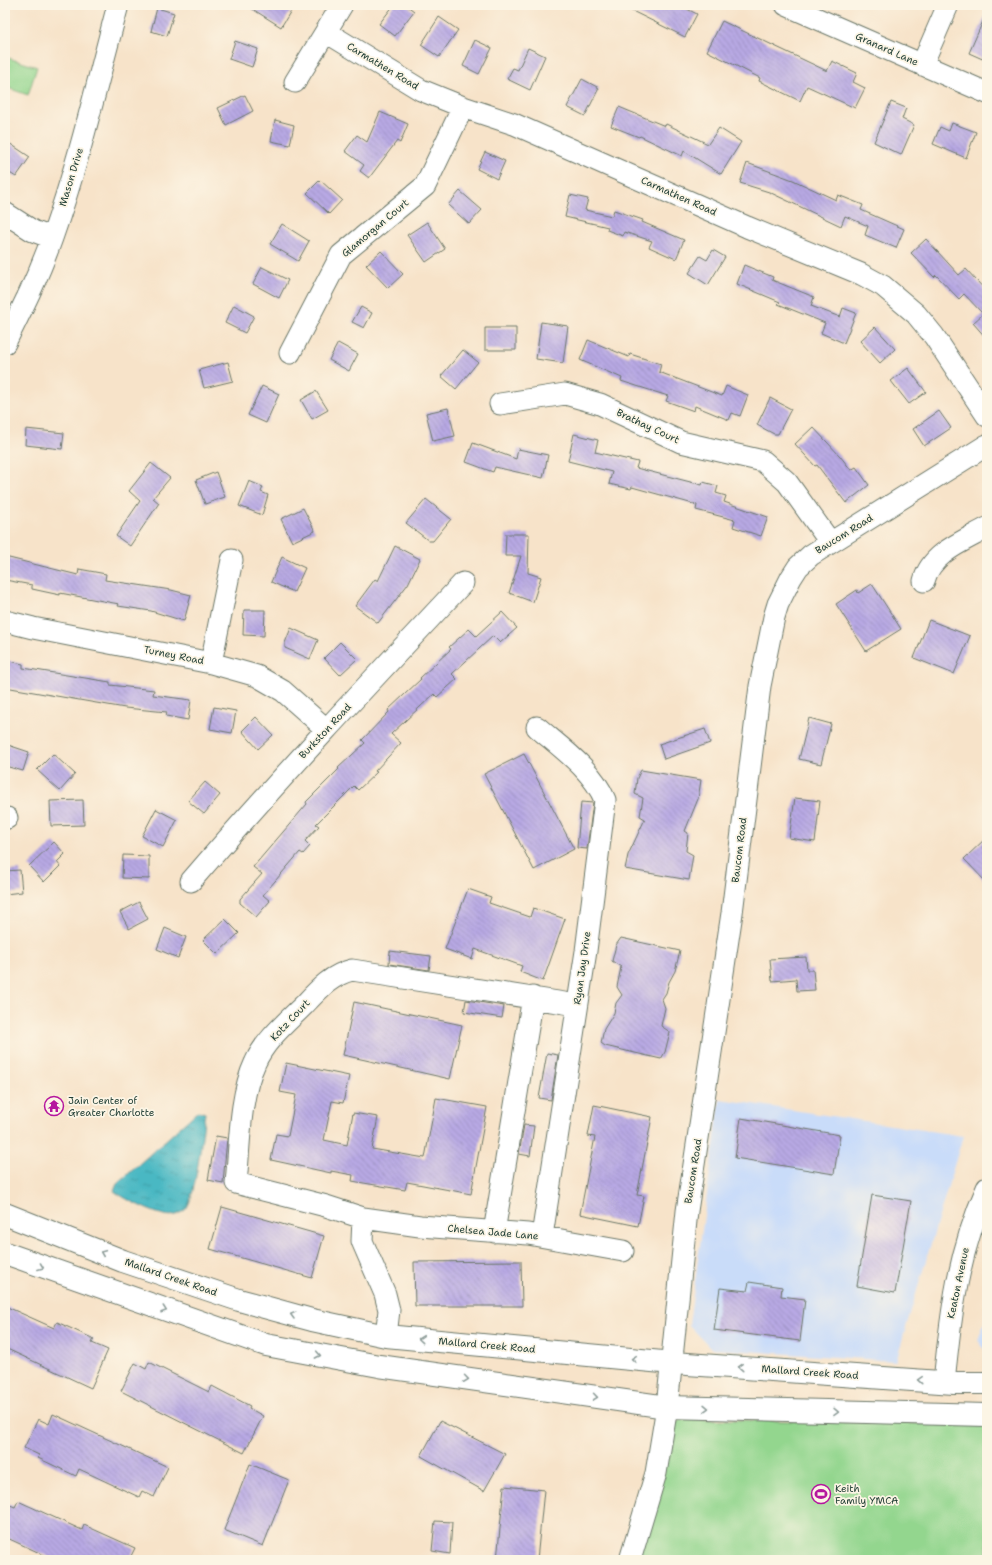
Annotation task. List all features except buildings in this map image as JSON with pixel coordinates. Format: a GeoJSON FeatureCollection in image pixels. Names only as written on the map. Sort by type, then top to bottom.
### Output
{"type":"FeatureCollection","features":[{"type":"Feature","properties":{"kind":"main road","name":"Mallard Creek Road"},"geometry":{"type":"LineString","coordinates":[[5,1214],[123,1261],[239,1300],[312,1320],[386,1336],[673,1363],[944,1382],[987,1383]]}},
{"type":"Feature","properties":{"kind":"main road"},"geometry":{"type":"LineString","coordinates":[[5,1253],[266,1345],[379,1366],[667,1407],[987,1415]]}},
{"type":"Feature","properties":{"kind":"main road"},"geometry":{"type":"LineString","coordinates":[[962,1415],[978,1401],[987,1401]]}},
{"type":"Feature","properties":{"kind":"street","name":"Mason Drive"},"geometry":{"type":"LineString","coordinates":[[5,343],[41,268],[52,238],[78,155],[118,5]]}},
{"type":"Feature","properties":{"kind":"street"},"geometry":{"type":"LineString","coordinates":[[296,82],[342,5]]}},
{"type":"Feature","properties":{"kind":"street","name":"Granard Lane"},"geometry":{"type":"LineString","coordinates":[[786,5],[987,93]]}},
{"type":"Feature","properties":{"kind":"street"},"geometry":{"type":"LineString","coordinates":[[922,65],[948,5]]}},
{"type":"Feature","properties":{"kind":"street","name":"Carmathen Road"},"geometry":{"type":"LineString","coordinates":[[326,32],[421,90],[463,107],[486,113],[514,124],[747,227],[861,274],[883,286],[901,299],[925,325],[987,416]]}},
{"type":"Feature","properties":{"kind":"street","name":"Glamorgan Court"},"geometry":{"type":"LineString","coordinates":[[290,353],[341,255],[425,186],[463,107]]}},
{"type":"Feature","properties":{"kind":"street"},"geometry":{"type":"LineString","coordinates":[[5,213],[33,231],[52,238]]}},
{"type":"Feature","properties":{"kind":"street","name":"Brathay Court"},"geometry":{"type":"LineString","coordinates":[[500,404],[565,394],[600,404],[681,442],[763,462],[787,482],[830,542]]}},
{"type":"Feature","properties":{"kind":"street","name":"Baucom Road"},"geometry":{"type":"LineString","coordinates":[[630,1560],[656,1473],[667,1407],[673,1363],[687,1211],[732,913],[760,686],[778,604],[798,567],[811,555],[987,446]]}},
{"type":"Feature","properties":{"kind":"street"},"geometry":{"type":"LineString","coordinates":[[924,581],[926,572],[936,560],[950,548],[987,528]]}},
{"type":"Feature","properties":{"kind":"street"},"geometry":{"type":"LineString","coordinates":[[211,663],[232,560]]}},
{"type":"Feature","properties":{"kind":"street","name":"Burkston Road"},"geometry":{"type":"LineString","coordinates":[[191,881],[326,729],[463,583]]}},
{"type":"Feature","properties":{"kind":"street","name":"Turney Road"},"geometry":{"type":"LineString","coordinates":[[5,620],[33,628],[211,663],[257,676],[275,685],[326,729]]}},
{"type":"Feature","properties":{"kind":"street","name":"Ryan Jay Drive"},"geometry":{"type":"LineString","coordinates":[[537,726],[585,770],[599,786],[605,800],[586,951],[542,1236]]}},
{"type":"Feature","properties":{"kind":"street","name":"Kotz Court"},"geometry":{"type":"LineString","coordinates":[[363,1218],[326,1206],[236,1183],[242,1116],[248,1082],[255,1063],[263,1049],[281,1028],[324,985],[339,973],[352,970],[577,1005]]}},
{"type":"Feature","properties":{"kind":"street"},"geometry":{"type":"LineString","coordinates":[[494,1232],[533,997]]}},
{"type":"Feature","properties":{"kind":"street","name":"Keaton Avenue"},"geometry":{"type":"LineString","coordinates":[[944,1382],[951,1311],[962,1257],[987,1188]]}},
{"type":"Feature","properties":{"kind":"street"},"geometry":{"type":"LineString","coordinates":[[363,1218],[362,1241],[385,1294],[389,1310],[386,1336]]}},
{"type":"Feature","properties":{"kind":"street","name":"Chelsea Jade Lane"},"geometry":{"type":"LineString","coordinates":[[363,1218],[420,1226],[542,1236],[623,1251]]}},
{"type":"Feature","properties":{"kind":"shaded area"},"geometry":{"type":"Polygon","coordinates":[[[720,1099],[963,1136],[896,1361],[712,1349],[689,1325],[720,1099]]]}},
{"type":"Feature","properties":{"kind":"shaded area"},"geometry":{"type":"Polygon","coordinates":[[[987,1315],[987,1354],[978,1340],[987,1315]]]}},
{"type":"Feature","properties":{"kind":"green space"},"geometry":{"type":"Polygon","coordinates":[[[5,57],[37,67],[28,95],[5,87],[5,57]]]}},
{"type":"Feature","properties":{"kind":"green space","name":"Keith Family YMCA"},"geometry":{"type":"Polygon","coordinates":[[[680,1420],[987,1425],[987,1560],[636,1560],[671,1426],[680,1420]]]}},
{"type":"Feature","properties":{"kind":"water"},"geometry":{"type":"Polygon","coordinates":[[[198,1111],[205,1113],[196,1178],[190,1202],[186,1209],[176,1215],[170,1216],[154,1212],[126,1199],[114,1191],[117,1184],[198,1111]]]}},
{"type":"Feature","properties":{"kind":"place","name":"Jain Center of Greater Charlotte"},"geometry":{"type":"Point","coordinates":[54,1106]}},
{"type":"Feature","properties":{"kind":"place","name":"Keith Family YMCA"},"geometry":{"type":"Point","coordinates":[821,1494]}}]}
